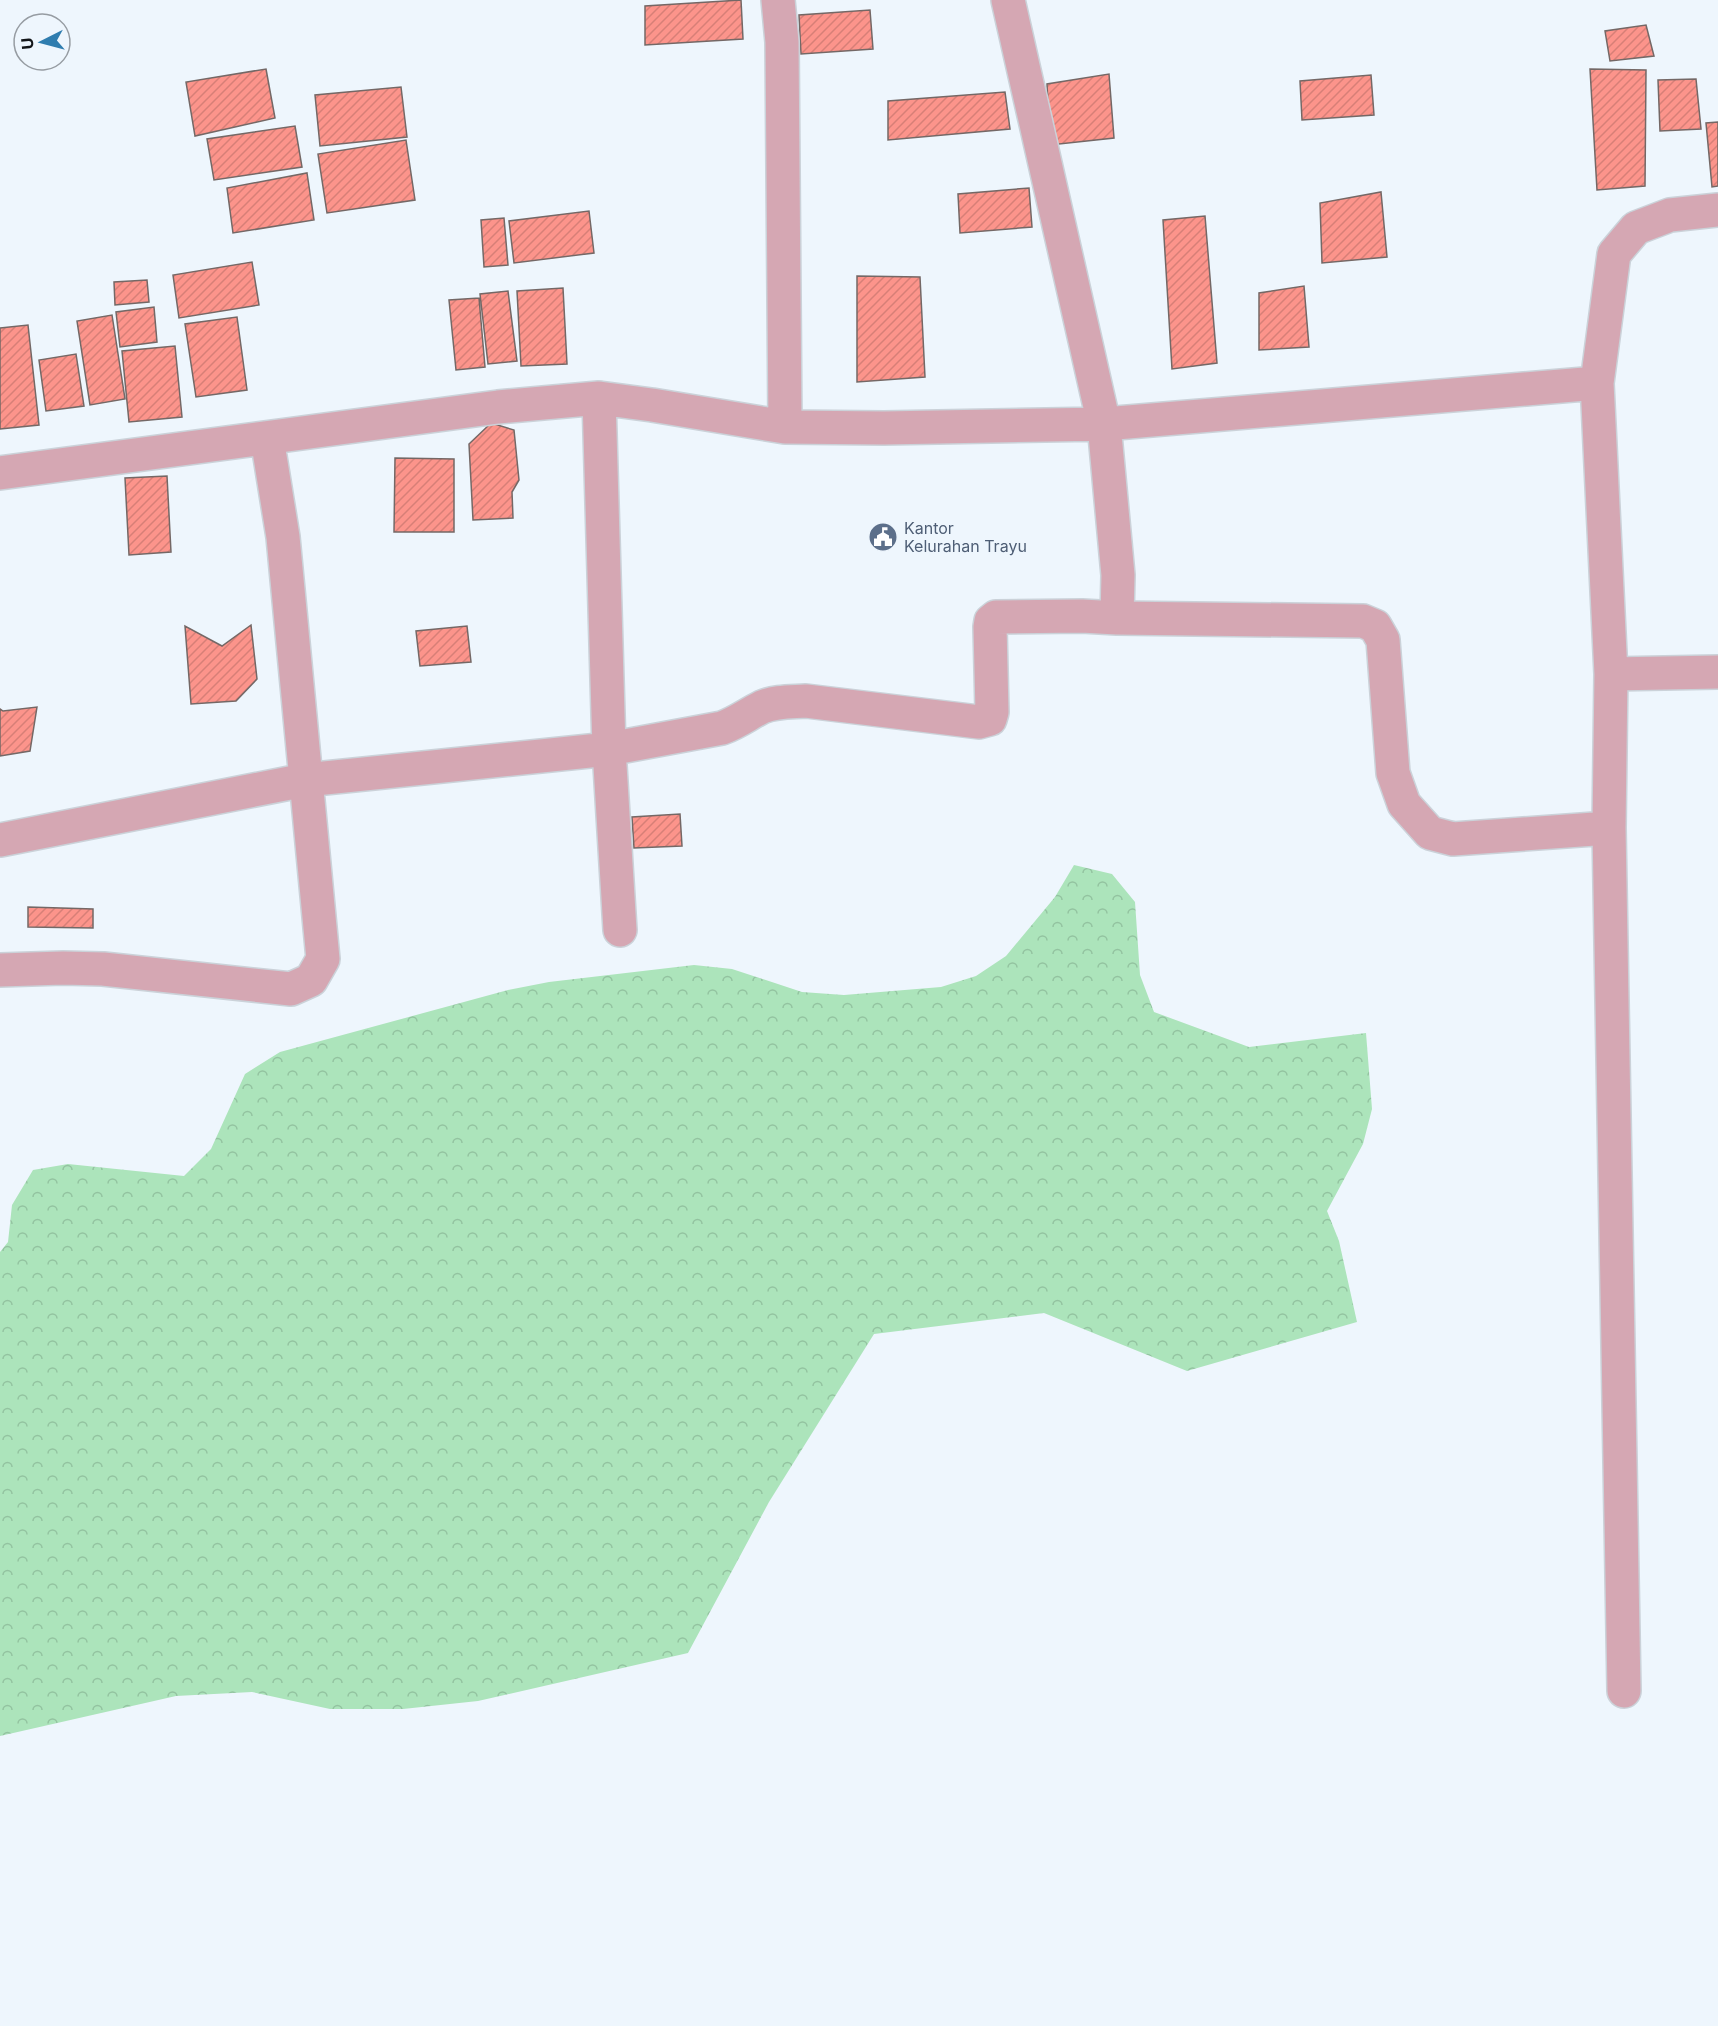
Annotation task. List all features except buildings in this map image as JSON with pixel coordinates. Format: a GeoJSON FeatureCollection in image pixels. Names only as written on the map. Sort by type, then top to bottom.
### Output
{"type":"FeatureCollection","features":[{"type":"Feature","properties":{"kind":"street"},"geometry":{"type":"LineString","coordinates":[[777,0],[782,42],[785,427]]}},
{"type":"Feature","properties":{"kind":"street"},"geometry":{"type":"LineString","coordinates":[[1008,0],[1104,424],[1118,574],[1117,618]]}},
{"type":"Feature","properties":{"kind":"street"},"geometry":{"type":"LineString","coordinates":[[1624,1691],[1610,828],[1611,674],[1598,383],[1614,254],[1636,228],[1670,215],[1718,210]]}},
{"type":"Feature","properties":{"kind":"street"},"geometry":{"type":"LineString","coordinates":[[0,473],[498,407],[599,398],[785,427],[884,428],[1104,424],[1598,383]]}},
{"type":"Feature","properties":{"kind":"street"},"geometry":{"type":"LineString","coordinates":[[599,398],[609,749],[620,930]]}},
{"type":"Feature","properties":{"kind":"street"},"geometry":{"type":"LineString","coordinates":[[0,970],[103,969],[291,989],[311,980],[323,959],[283,537],[267,438]]}},
{"type":"Feature","properties":{"kind":"street"},"geometry":{"type":"LineString","coordinates":[[0,840],[305,780],[609,749],[722,728],[739,722],[762,707],[780,702],[806,701],[979,722],[990,718],[992,712],[991,621],[996,617],[1082,616],[1363,621],[1375,626],[1383,640],[1393,773],[1404,804],[1430,833],[1453,839],[1610,828]]}},
{"type":"Feature","properties":{"kind":"street"},"geometry":{"type":"LineString","coordinates":[[1611,674],[1718,672]]}},
{"type":"Feature","properties":{"kind":"green space"},"geometry":{"type":"Polygon","coordinates":[[[1074,865],[1112,874],[1135,902],[1140,975],[1154,1012],[1249,1047],[1366,1033],[1372,1109],[1363,1144],[1327,1211],[1339,1241],[1357,1322],[1187,1371],[1044,1313],[874,1334],[769,1502],[688,1653],[478,1701],[403,1709],[330,1709],[252,1692],[176,1696],[0,1736],[0,1252],[8,1242],[12,1205],[33,1170],[68,1164],[184,1176],[211,1149],[245,1074],[280,1052],[508,990],[549,982],[694,965],[732,969],[802,992],[844,995],[941,987],[976,976],[1006,956],[1055,897],[1074,865]]]}},
{"type":"Feature","properties":{"kind":"place","name":"Kantor Kelurahan Trayu"},"geometry":{"type":"Point","coordinates":[883,537]}}]}
